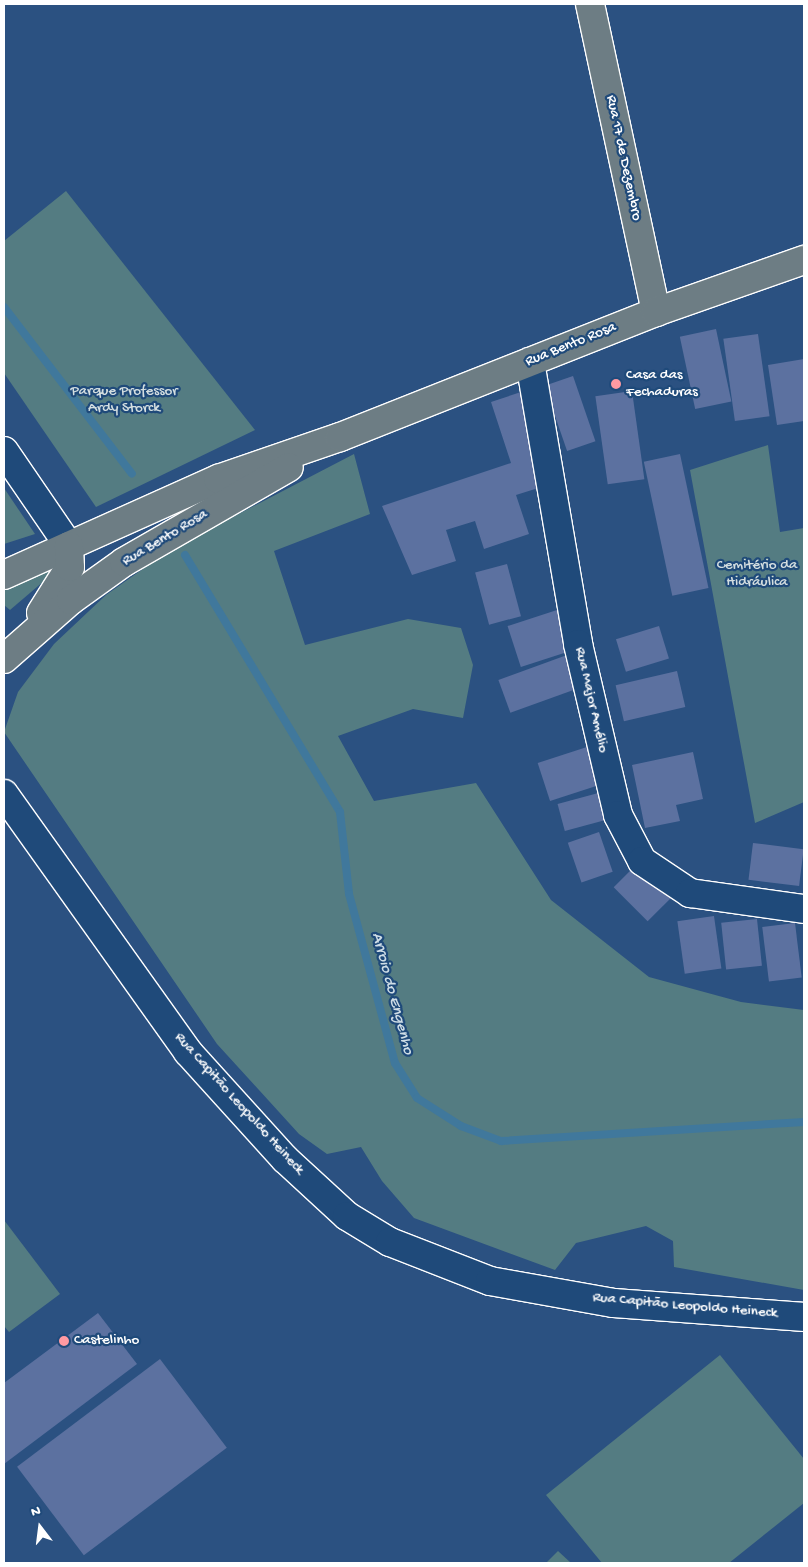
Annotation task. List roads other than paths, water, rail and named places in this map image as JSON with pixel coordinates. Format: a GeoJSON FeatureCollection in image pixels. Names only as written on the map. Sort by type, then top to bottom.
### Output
{"type":"FeatureCollection","features":[{"type":"Feature","properties":{"kind":"main road","name":"Rua 17 de Dezembro"},"geometry":{"type":"LineString","coordinates":[[590,4],[656,312]]}},
{"type":"Feature","properties":{"kind":"main road","name":"Rua Bento Rosa"},"geometry":{"type":"LineString","coordinates":[[4,575],[218,479],[340,437],[656,312],[804,260]]}},
{"type":"Feature","properties":{"kind":"main road","name":"Rua Bento Rosa"},"geometry":{"type":"LineString","coordinates":[[4,659],[71,600],[124,562],[340,437]]}},
{"type":"Feature","properties":{"kind":"main road"},"geometry":{"type":"LineString","coordinates":[[25,641],[70,567],[69,546]]}},
{"type":"Feature","properties":{"kind":"street","name":"Rua Major Amélio"},"geometry":{"type":"LineString","coordinates":[[530,362],[578,644],[618,815],[642,861],[690,893],[804,909]]}},
{"type":"Feature","properties":{"kind":"street"},"geometry":{"type":"LineString","coordinates":[[4,451],[69,546]]}},
{"type":"Feature","properties":{"kind":"street","name":"Rua Capitão Leopoldo Heineck"},"geometry":{"type":"LineString","coordinates":[[4,794],[188,1052],[285,1159],[347,1216],[390,1242],[490,1281],[614,1303],[804,1316]]}},
{"type":"Feature","properties":{"kind":"waterway"},"geometry":{"type":"LineString","coordinates":[[4,307],[132,474]]}},
{"type":"Feature","properties":{"kind":"waterway","name":"Arroio do Engenho"},"geometry":{"type":"LineString","coordinates":[[185,555],[340,812],[349,894],[395,1063],[417,1098],[461,1126],[501,1141],[804,1122]]}},
{"type":"Feature","properties":{"kind":"place","name":"Casa das Fechaduras"},"geometry":{"type":"Point","coordinates":[616,384]}},
{"type":"Feature","properties":{"kind":"place","name":"Castelinho"},"geometry":{"type":"Point","coordinates":[64,1341]}},
{"type":"Feature","properties":{"kind":"park label","name":"Parque Professor Ardy Storck"},"geometry":{"type":"Point","coordinates":[124,400]}},
{"type":"Feature","properties":{"kind":"park label","name":"Cemitério da Hidráulica"},"geometry":{"type":"Point","coordinates":[757,574]}}]}
